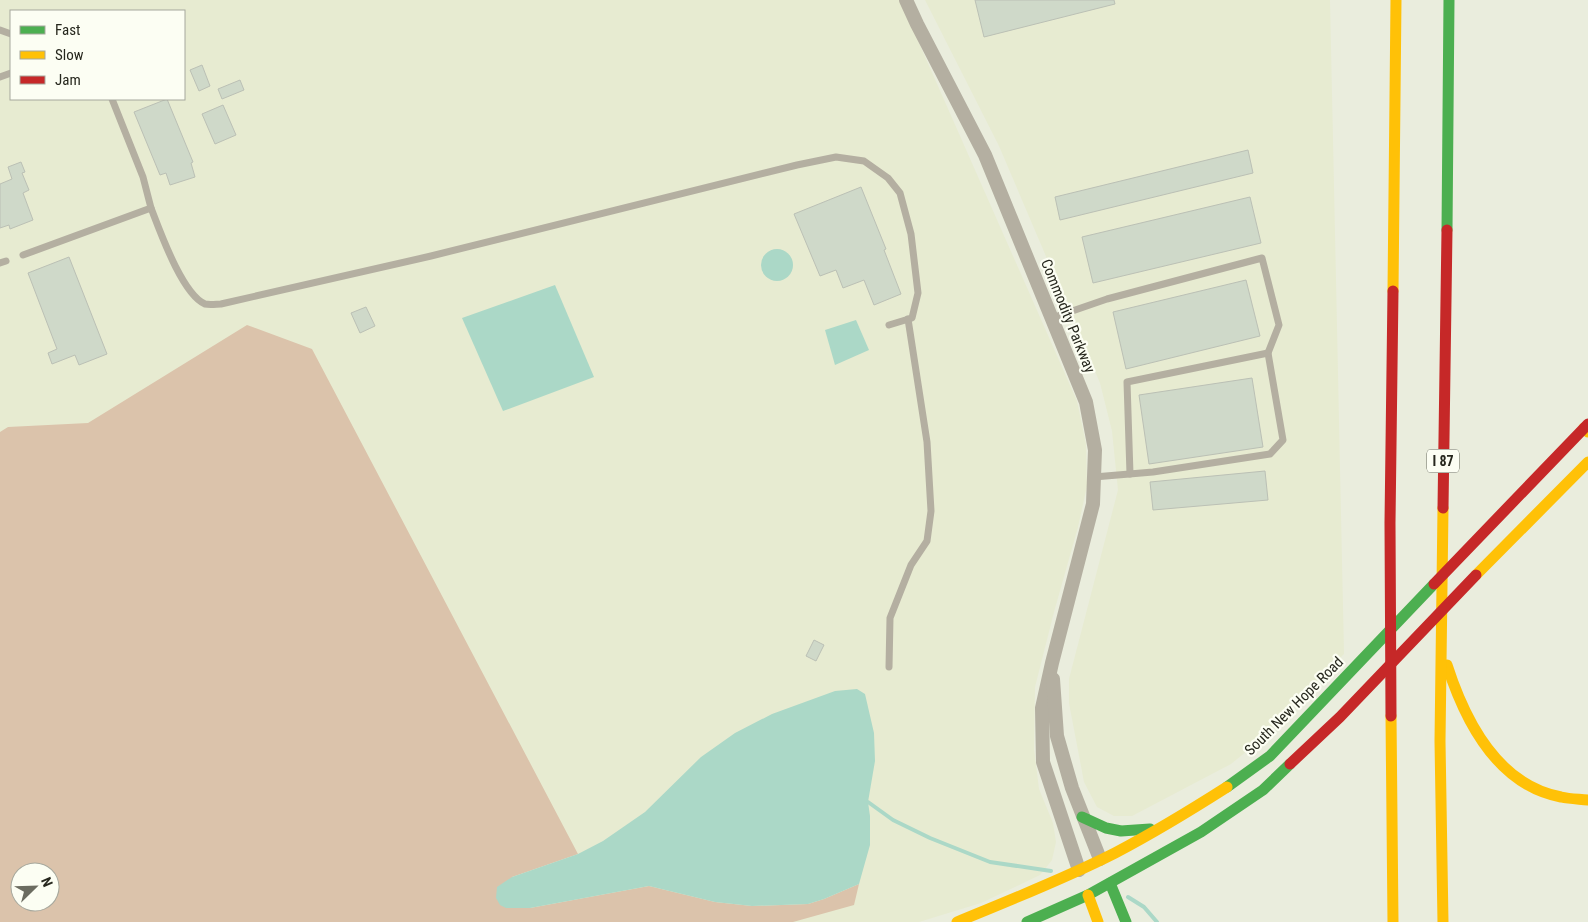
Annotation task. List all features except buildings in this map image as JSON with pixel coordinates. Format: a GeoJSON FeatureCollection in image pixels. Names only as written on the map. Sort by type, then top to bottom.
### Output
{"type":"FeatureCollection","features":[{"type":"Feature","properties":{"kind":"main road"},"geometry":{"type":"LineString","coordinates":[[1392,922],[1390,523],[1396,0]]}},
{"type":"Feature","properties":{"kind":"main road","name":"I 87"},"geometry":{"type":"LineString","coordinates":[[1443,922],[1440,741],[1449,0]]}},
{"type":"Feature","properties":{"kind":"main road","name":"South New Hope Road"},"geometry":{"type":"LineString","coordinates":[[957,922],[1083,883],[1105,871],[1156,828],[1237,781],[1270,756],[1587,428]]}},
{"type":"Feature","properties":{"kind":"main road","name":"South New Hope Road"},"geometry":{"type":"LineString","coordinates":[[1027,922],[1083,883],[1105,871],[1201,832],[1263,790],[1340,717],[1420,632],[1588,462]]}},
{"type":"Feature","properties":{"kind":"main road"},"geometry":{"type":"LineString","coordinates":[[1441,642],[1455,690],[1473,730],[1491,756],[1522,782],[1545,793],[1572,800],[1588,800]]}},
{"type":"Feature","properties":{"kind":"main road"},"geometry":{"type":"LineString","coordinates":[[1082,817],[1106,828],[1121,831],[1156,828]]}},
{"type":"Feature","properties":{"kind":"main road"},"geometry":{"type":"LineString","coordinates":[[1105,871],[1126,922]]}},
{"type":"Feature","properties":{"kind":"main road"},"geometry":{"type":"LineString","coordinates":[[1083,883],[1098,922]]}},
{"type":"Feature","properties":{"kind":"street","name":"Commodity Parkway"},"geometry":{"type":"LineString","coordinates":[[906,0],[916,24],[985,155],[1086,402],[1095,450],[1093,504],[1042,708],[1043,762],[1083,883]]}},
{"type":"Feature","properties":{"kind":"street","name":"Commodity Parkway"},"geometry":{"type":"LineString","coordinates":[[1052,663],[1057,736],[1082,817],[1105,871]]}},
{"type":"Feature","properties":{"kind":"lane"},"geometry":{"type":"LineString","coordinates":[[112,100],[144,177],[151,208],[179,275],[191,292],[206,304],[221,304],[431,256],[836,157],[864,161],[888,178],[900,193],[911,234],[918,293],[912,318],[889,325]]}},
{"type":"Feature","properties":{"kind":"lane"},"geometry":{"type":"LineString","coordinates":[[24,255],[151,208]]}},
{"type":"Feature","properties":{"kind":"lane"},"geometry":{"type":"LineString","coordinates":[[1052,318],[1107,299],[1262,258],[1279,325],[1268,353],[1283,440],[1270,454],[1163,471],[1094,477]]}},
{"type":"Feature","properties":{"kind":"lane"},"geometry":{"type":"LineString","coordinates":[[889,666],[890,618],[911,565],[927,541],[931,511],[927,442],[908,319]]}},
{"type":"Feature","properties":{"kind":"lane"},"geometry":{"type":"LineString","coordinates":[[1130,474],[1127,382],[1268,353]]}},
{"type":"Feature","properties":{"kind":"shaded area"},"geometry":{"type":"Polygon","coordinates":[[[0,0],[900,0],[1077,401],[1086,444],[1087,486],[1078,527],[1035,687],[1034,749],[1039,789],[1053,823],[1056,842],[1052,860],[1040,875],[981,903],[919,922],[0,922],[0,0]]]}},
{"type":"Feature","properties":{"kind":"shaded area"},"geometry":{"type":"Polygon","coordinates":[[[925,0],[1330,0],[1344,654],[1252,747],[1231,764],[1132,816],[1114,816],[1097,807],[1084,782],[1069,703],[1069,679],[1118,490],[1112,431],[1100,383],[999,146],[925,0]]]}},
{"type":"Feature","properties":{"kind":"shaded area"},"geometry":{"type":"Polygon","coordinates":[[[777,249],[788,254],[793,265],[788,276],[777,281],[766,276],[761,265],[766,254],[777,249]]]}},
{"type":"Feature","properties":{"kind":"shaded area"},"geometry":{"type":"Polygon","coordinates":[[[555,285],[594,377],[503,411],[462,318],[555,285]]]}},
{"type":"Feature","properties":{"kind":"shaded area"},"geometry":{"type":"Polygon","coordinates":[[[856,320],[869,350],[835,365],[825,330],[856,320]]]}},
{"type":"Feature","properties":{"kind":"shaded area"},"geometry":{"type":"Polygon","coordinates":[[[247,325],[312,349],[578,854],[512,877],[530,908],[649,886],[715,902],[752,906],[808,904],[859,884],[854,905],[793,922],[0,922],[0,432],[8,427],[88,423],[247,325]]]}},
{"type":"Feature","properties":{"kind":"shaded area"},"geometry":{"type":"Polygon","coordinates":[[[857,689],[865,694],[874,733],[875,761],[868,802],[870,845],[859,884],[808,904],[752,906],[715,902],[649,886],[530,908],[506,908],[500,905],[496,898],[497,887],[512,877],[578,854],[603,841],[645,812],[701,757],[735,733],[772,714],[835,691],[857,689]]]}},
{"type":"Feature","properties":{"kind":"waterway"},"geometry":{"type":"LineString","coordinates":[[868,802],[893,820],[930,838],[990,862],[1051,871]]}},
{"type":"Feature","properties":{"kind":"waterway"},"geometry":{"type":"LineString","coordinates":[[1128,897],[1144,907],[1157,922]]}},
{"type":"Feature","properties":{"kind":"traffic: fast"},"geometry":{"type":"LineString","coordinates":[[1447,230],[1449,0]]}},
{"type":"Feature","properties":{"kind":"traffic: fast"},"geometry":{"type":"LineString","coordinates":[[1227,787],[1270,756],[1434,584]]}},
{"type":"Feature","properties":{"kind":"traffic: fast"},"geometry":{"type":"LineString","coordinates":[[1027,922],[1088,895],[1201,832],[1263,790],[1290,764]]}},
{"type":"Feature","properties":{"kind":"traffic: fast"},"geometry":{"type":"LineString","coordinates":[[1082,817],[1106,828],[1121,831],[1150,829]]}},
{"type":"Feature","properties":{"kind":"traffic: fast"},"geometry":{"type":"LineString","coordinates":[[1110,883],[1126,922]]}},
{"type":"Feature","properties":{"kind":"traffic: slow"},"geometry":{"type":"LineString","coordinates":[[1393,291],[1396,0]]}},
{"type":"Feature","properties":{"kind":"traffic: slow"},"geometry":{"type":"LineString","coordinates":[[1584,428],[1588,432]]}},
{"type":"Feature","properties":{"kind":"traffic: slow"},"geometry":{"type":"LineString","coordinates":[[1476,575],[1588,462]]}},
{"type":"Feature","properties":{"kind":"traffic: slow"},"geometry":{"type":"LineString","coordinates":[[1443,508],[1440,741],[1443,922]]}},
{"type":"Feature","properties":{"kind":"traffic: slow"},"geometry":{"type":"LineString","coordinates":[[1447,665],[1463,708],[1487,748],[1502,765],[1519,779],[1538,790],[1561,797],[1588,800]]}},
{"type":"Feature","properties":{"kind":"traffic: slow"},"geometry":{"type":"LineString","coordinates":[[1391,716],[1393,922]]}},
{"type":"Feature","properties":{"kind":"traffic: slow"},"geometry":{"type":"LineString","coordinates":[[957,922],[1096,863],[1172,821],[1227,787]]}},
{"type":"Feature","properties":{"kind":"traffic: slow"},"geometry":{"type":"LineString","coordinates":[[1088,895],[1098,922]]}},
{"type":"Feature","properties":{"kind":"traffic: jam"},"geometry":{"type":"LineString","coordinates":[[1443,508],[1447,230]]}},
{"type":"Feature","properties":{"kind":"traffic: jam"},"geometry":{"type":"LineString","coordinates":[[1391,716],[1390,523],[1393,291]]}},
{"type":"Feature","properties":{"kind":"traffic: jam"},"geometry":{"type":"LineString","coordinates":[[1434,584],[1588,424]]}},
{"type":"Feature","properties":{"kind":"traffic: jam"},"geometry":{"type":"LineString","coordinates":[[1290,764],[1340,717],[1476,575]]}}]}
